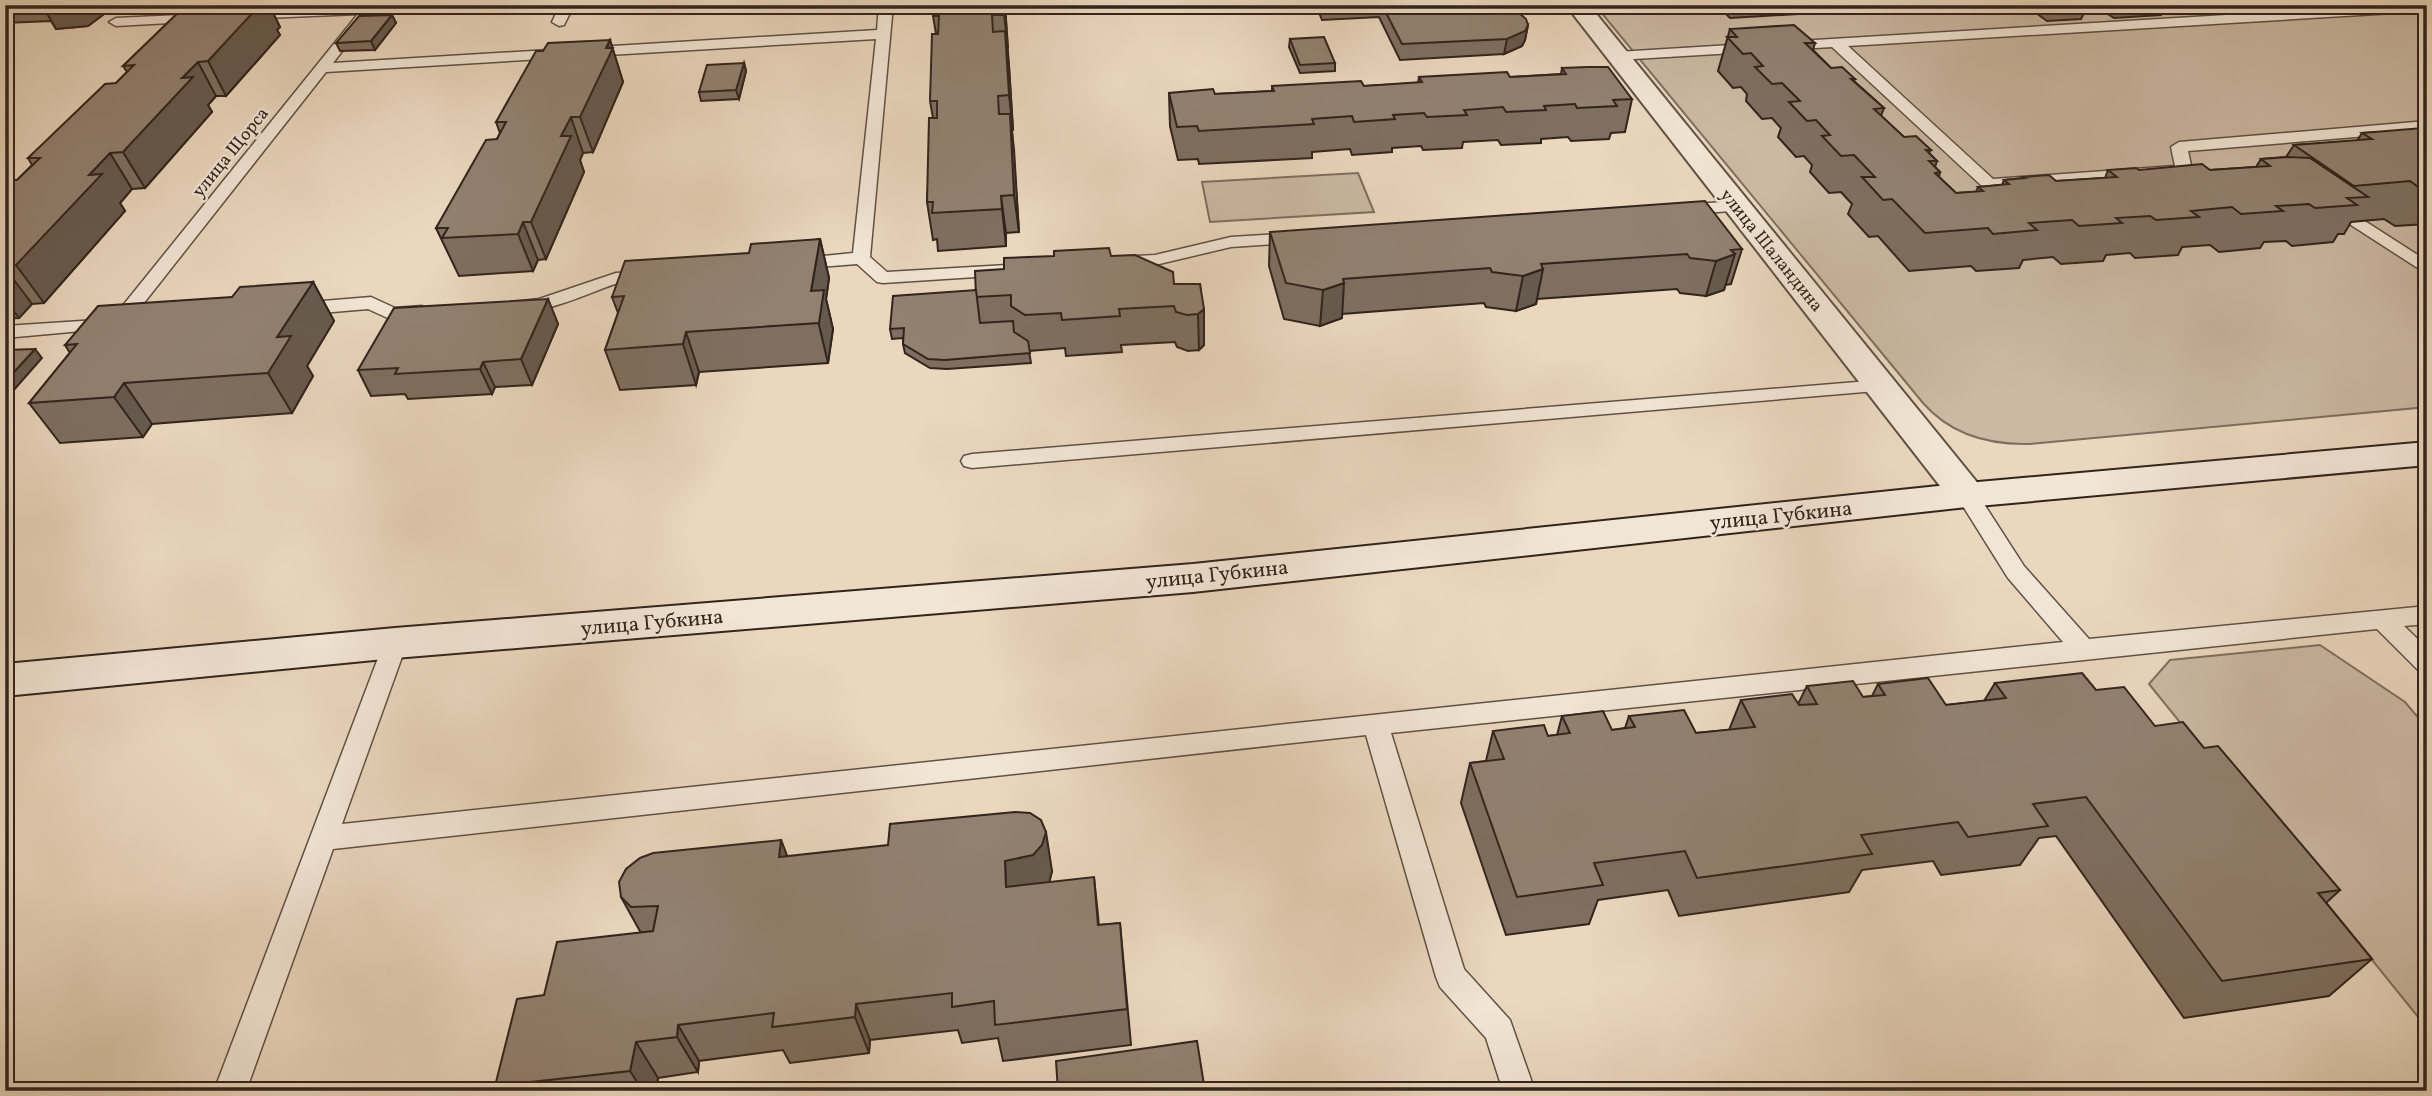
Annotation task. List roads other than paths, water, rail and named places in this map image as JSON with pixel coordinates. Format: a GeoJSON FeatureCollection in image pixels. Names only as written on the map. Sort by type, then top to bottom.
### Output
{"type":"FeatureCollection","features":[{"type":"Feature","properties":{"kind":"main road","name":"улица Шаландина"},"geometry":{"type":"LineString","coordinates":[[1577,5],[1624,73],[1737,206],[1967,495]]}},
{"type":"Feature","properties":{"kind":"main road","name":"улица Губкина"},"geometry":{"type":"LineString","coordinates":[[5,680],[395,643],[1193,578],[1967,495],[2427,453]]}},
{"type":"Feature","properties":{"kind":"lane"},"geometry":{"type":"LineString","coordinates":[[559,22],[567,5]]}},
{"type":"Feature","properties":{"kind":"lane"},"geometry":{"type":"LineString","coordinates":[[861,258],[886,5]]}},
{"type":"Feature","properties":{"kind":"lane"},"geometry":{"type":"LineString","coordinates":[[117,22],[371,7]]}},
{"type":"Feature","properties":{"kind":"lane","name":"улица Щорса"},"geometry":{"type":"LineString","coordinates":[[118,323],[371,7]]}},
{"type":"Feature","properties":{"kind":"lane"},"geometry":{"type":"LineString","coordinates":[[1624,73],[1837,44],[2427,7]]}},
{"type":"Feature","properties":{"kind":"lane"},"geometry":{"type":"LineString","coordinates":[[322,68],[883,34]]}},
{"type":"Feature","properties":{"kind":"lane"},"geometry":{"type":"LineString","coordinates":[[1837,44],[1989,184],[2185,170],[2179,146],[2427,126]]}},
{"type":"Feature","properties":{"kind":"lane"},"geometry":{"type":"LineString","coordinates":[[2242,141],[2265,158]]}},
{"type":"Feature","properties":{"kind":"lane"},"geometry":{"type":"LineString","coordinates":[[1660,212],[1737,206]]}},
{"type":"Feature","properties":{"kind":"lane"},"geometry":{"type":"LineString","coordinates":[[2357,221],[2427,269]]}},
{"type":"Feature","properties":{"kind":"lane"},"geometry":{"type":"LineString","coordinates":[[1101,264],[1155,260],[1231,242],[1312,237]]}},
{"type":"Feature","properties":{"kind":"lane"},"geometry":{"type":"LineString","coordinates":[[779,265],[861,258],[883,278],[1019,269]]}},
{"type":"Feature","properties":{"kind":"lane"},"geometry":{"type":"LineString","coordinates":[[501,307],[542,304],[616,278],[671,274]]}},
{"type":"Feature","properties":{"kind":"lane"},"geometry":{"type":"LineString","coordinates":[[278,310],[371,303],[392,314],[447,310]]}},
{"type":"Feature","properties":{"kind":"lane"},"geometry":{"type":"LineString","coordinates":[[5,332],[145,321]]}},
{"type":"Feature","properties":{"kind":"lane"},"geometry":{"type":"LineString","coordinates":[[972,461],[1881,386]]}},
{"type":"Feature","properties":{"kind":"lane"},"geometry":{"type":"LineString","coordinates":[[1967,495],[2017,572],[2083,649]]}},
{"type":"Feature","properties":{"kind":"lane"},"geometry":{"type":"LineString","coordinates":[[323,838],[1376,723],[2427,615]]}},
{"type":"Feature","properties":{"kind":"lane"},"geometry":{"type":"LineString","coordinates":[[2382,619],[2427,663]]}},
{"type":"Feature","properties":{"kind":"lane"},"geometry":{"type":"LineString","coordinates":[[230,1091],[395,643]]}},
{"type":"Feature","properties":{"kind":"lane"},"geometry":{"type":"LineString","coordinates":[[1376,723],[1451,977],[1499,1030],[1519,1091]]}}]}
